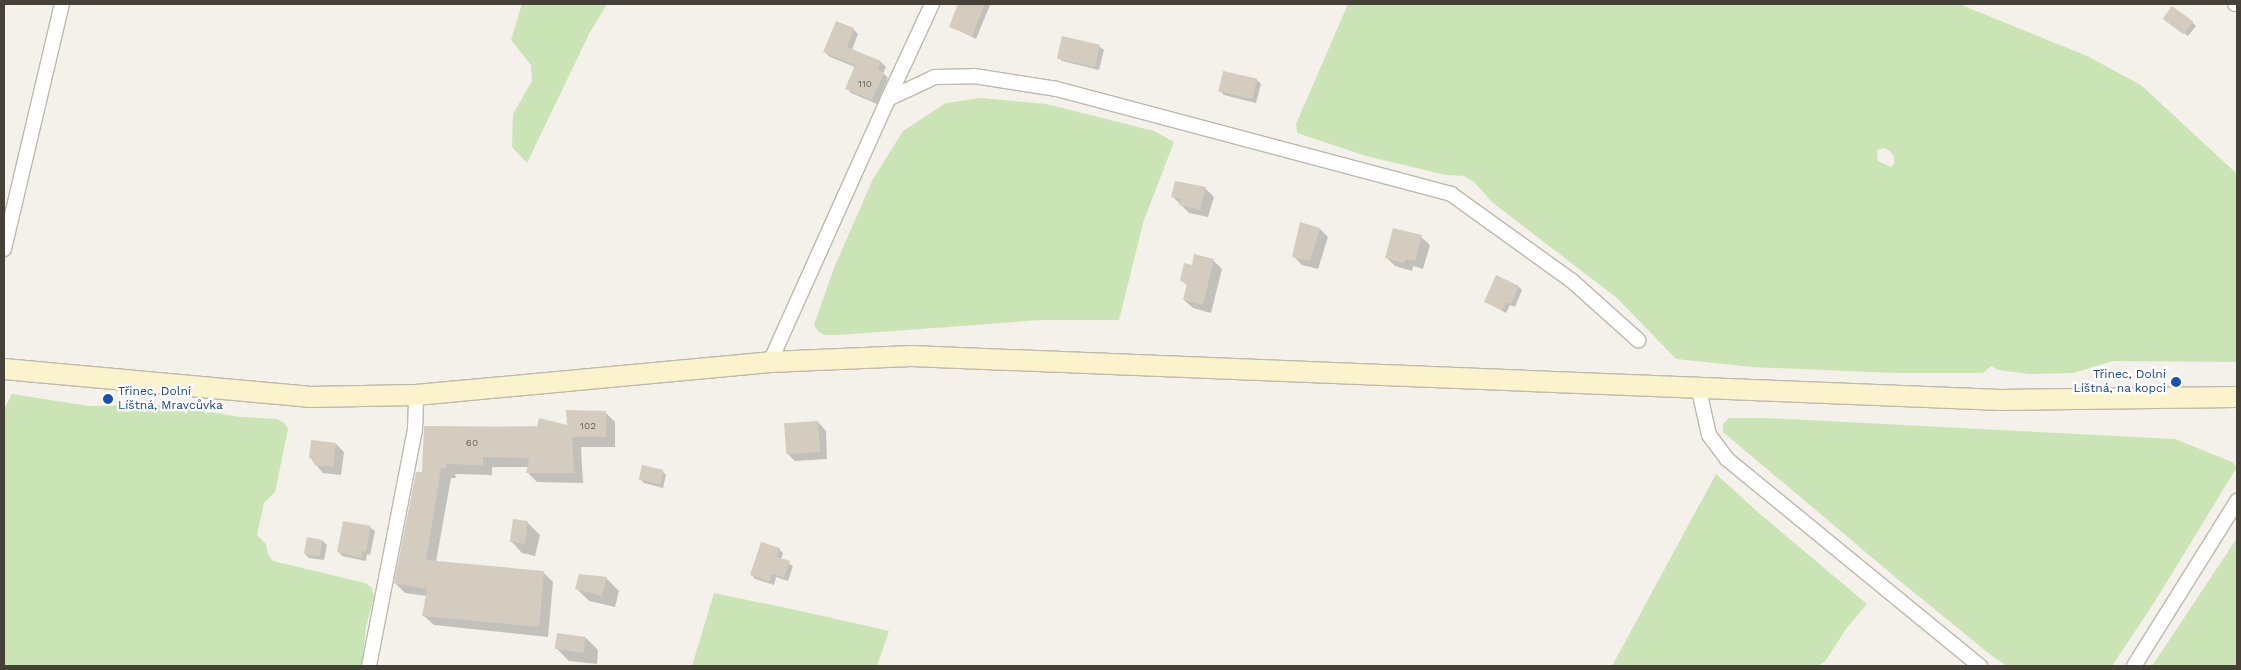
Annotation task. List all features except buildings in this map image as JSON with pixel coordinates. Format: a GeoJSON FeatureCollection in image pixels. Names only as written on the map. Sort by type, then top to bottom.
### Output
{"type":"FeatureCollection","features":[{"type":"Feature","properties":{"kind":"street"},"geometry":{"type":"LineString","coordinates":[[4,249],[62,4]]}},
{"type":"Feature","properties":{"kind":"street"},"geometry":{"type":"LineString","coordinates":[[770,362],[932,4]]}},
{"type":"Feature","properties":{"kind":"street"},"geometry":{"type":"LineString","coordinates":[[888,100],[935,77],[974,76],[1011,82],[1057,90],[1451,194],[1572,282],[1638,340]]}},
{"type":"Feature","properties":{"kind":"street"},"geometry":{"type":"LineString","coordinates":[[4,369],[309,396],[416,395],[770,362],[911,356],[1698,386],[2001,400],[2237,397]]}},
{"type":"Feature","properties":{"kind":"street"},"geometry":{"type":"LineString","coordinates":[[1698,386],[1709,435],[1727,459],[1980,666]]}},
{"type":"Feature","properties":{"kind":"street"},"geometry":{"type":"LineString","coordinates":[[370,666],[416,430],[416,395]]}},
{"type":"Feature","properties":{"kind":"street"},"geometry":{"type":"LineString","coordinates":[[2134,666],[2237,501]]}},
{"type":"Feature","properties":{"kind":"green space"},"geometry":{"type":"Polygon","coordinates":[[[522,4],[607,4],[589,34],[527,163],[512,147],[513,114],[532,81],[531,65],[511,40],[522,4]]]}},
{"type":"Feature","properties":{"kind":"green space"},"geometry":{"type":"Polygon","coordinates":[[[1348,4],[1959,4],[2087,56],[2141,85],[2237,174],[2237,362],[2113,361],[2073,373],[2029,374],[1998,370],[1991,366],[1983,373],[1893,373],[1752,367],[1676,359],[1617,298],[1493,203],[1473,181],[1464,176],[1446,175],[1366,156],[1297,133],[1296,124],[1348,4]],[[1884,148],[1877,150],[1878,161],[1891,167],[1894,164],[1894,157],[1890,151],[1884,148]]]}},
{"type":"Feature","properties":{"kind":"green space"},"geometry":{"type":"Polygon","coordinates":[[[981,98],[1046,104],[1154,131],[1174,142],[1143,223],[1119,320],[1040,320],[839,335],[824,335],[818,331],[814,325],[834,268],[873,179],[903,131],[946,103],[981,98]]]}},
{"type":"Feature","properties":{"kind":"green space"},"geometry":{"type":"Polygon","coordinates":[[[12,394],[89,406],[168,405],[240,417],[277,419],[284,423],[288,429],[275,492],[264,503],[257,535],[266,544],[268,554],[273,561],[365,583],[372,588],[374,597],[366,627],[362,666],[4,666],[4,409],[12,394]]]}},
{"type":"Feature","properties":{"kind":"green space"},"geometry":{"type":"Polygon","coordinates":[[[1729,418],[1766,418],[2175,439],[2232,462],[2237,467],[2157,598],[2112,666],[2007,666],[1992,656],[1900,581],[1723,432],[1723,424],[1729,418]]]}},
{"type":"Feature","properties":{"kind":"green space"},"geometry":{"type":"Polygon","coordinates":[[[1716,474],[1760,514],[1867,604],[1846,629],[1826,660],[1818,666],[1612,666],[1716,474]]]}},
{"type":"Feature","properties":{"kind":"green space"},"geometry":{"type":"Polygon","coordinates":[[[2237,538],[2237,666],[2152,666],[2237,538]]]}},
{"type":"Feature","properties":{"kind":"green space"},"geometry":{"type":"Polygon","coordinates":[[[714,593],[889,631],[877,666],[692,666],[714,593]]]}},
{"type":"Feature","properties":{"kind":"place","name":"Třinec, Dolní Líštná, na kopci"},"geometry":{"type":"Point","coordinates":[2176,382]}},
{"type":"Feature","properties":{"kind":"place","name":"Třinec, Dolní Líštná, Mravcůvka"},"geometry":{"type":"Point","coordinates":[108,399]}}]}
